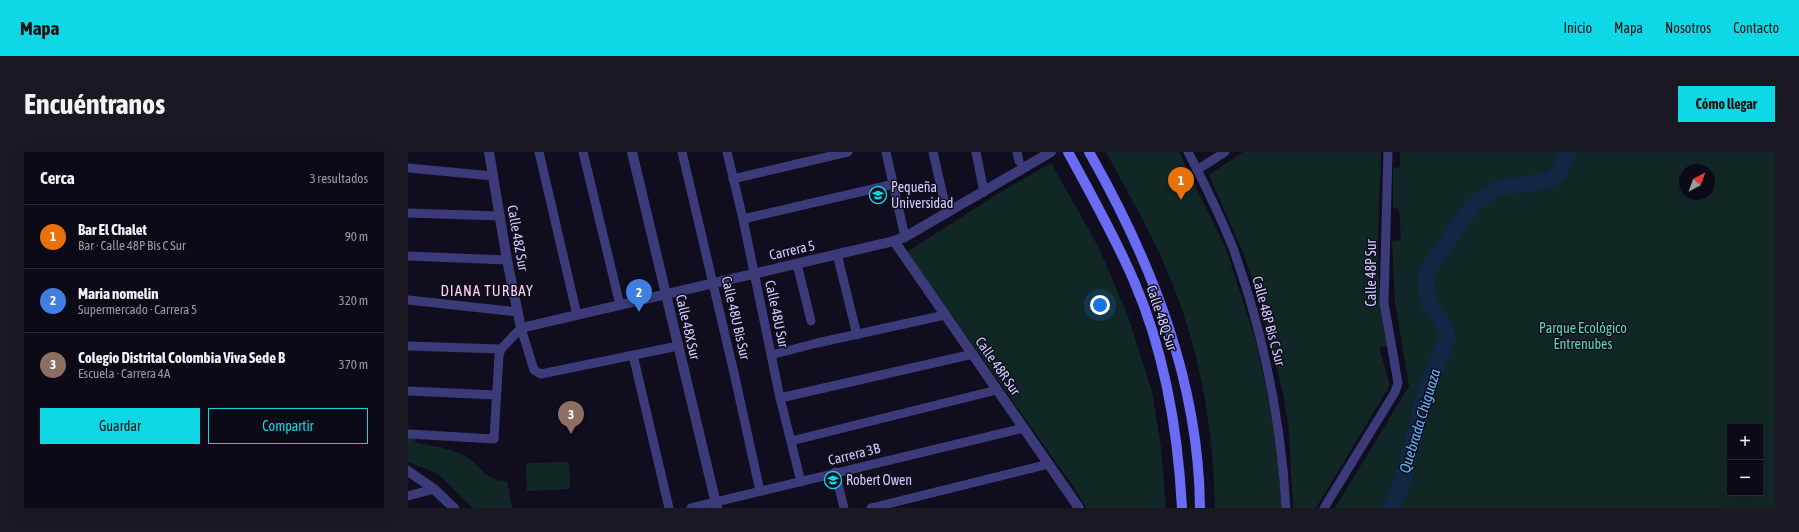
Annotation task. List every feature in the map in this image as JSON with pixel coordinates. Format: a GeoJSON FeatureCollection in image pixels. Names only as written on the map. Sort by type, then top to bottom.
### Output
{"type":"FeatureCollection","features":[{"type":"Feature","properties":{"kind":"main road","name":"Calle 48Q Sur"},"geometry":{"type":"LineString","coordinates":[[1068,152],[1108,227],[1134,282],[1161,359],[1176,435],[1182,508]]}},
{"type":"Feature","properties":{"kind":"main road","name":"Calle 48Q Sur"},"geometry":{"type":"LineString","coordinates":[[1089,152],[1141,257],[1158,296],[1175,345],[1185,383],[1192,422],[1197,461],[1200,508]]}},
{"type":"Feature","properties":{"kind":"street","name":"Calle 48Z Sur"},"geometry":{"type":"LineString","coordinates":[[489,152],[506,260],[521,328],[534,370],[541,374],[632,355]]}},
{"type":"Feature","properties":{"kind":"street"},"geometry":{"type":"LineString","coordinates":[[539,152],[577,315]]}},
{"type":"Feature","properties":{"kind":"street"},"geometry":{"type":"LineString","coordinates":[[583,152],[620,305]]}},
{"type":"Feature","properties":{"kind":"street","name":"Calle 48X Sur"},"geometry":{"type":"LineString","coordinates":[[632,152],[716,505]]}},
{"type":"Feature","properties":{"kind":"street","name":"Calle 48U Bis Sur"},"geometry":{"type":"LineString","coordinates":[[682,152],[760,491]]}},
{"type":"Feature","properties":{"kind":"street","name":"Calle 48U Sur"},"geometry":{"type":"LineString","coordinates":[[727,152],[743,219],[780,398],[801,482]]}},
{"type":"Feature","properties":{"kind":"street"},"geometry":{"type":"LineString","coordinates":[[733,179],[848,152]]}},
{"type":"Feature","properties":{"kind":"street"},"geometry":{"type":"LineString","coordinates":[[886,152],[905,237]]}},
{"type":"Feature","properties":{"kind":"street"},"geometry":{"type":"LineString","coordinates":[[933,152],[947,213]]}},
{"type":"Feature","properties":{"kind":"street"},"geometry":{"type":"LineString","coordinates":[[976,152],[984,192]]}},
{"type":"Feature","properties":{"kind":"street","name":"Carrera 5"},"geometry":{"type":"LineString","coordinates":[[521,328],[894,241],[905,237],[1051,152]]}},
{"type":"Feature","properties":{"kind":"street","name":"Calle 48P Bis C Sur"},"geometry":{"type":"LineString","coordinates":[[1188,152],[1217,210],[1232,247],[1250,299],[1278,424],[1286,508]]}},
{"type":"Feature","properties":{"kind":"street"},"geometry":{"type":"LineString","coordinates":[[1197,170],[1225,152]]}},
{"type":"Feature","properties":{"kind":"street","name":"Calle 48P Sur"},"geometry":{"type":"LineString","coordinates":[[1324,508],[1395,392],[1398,378],[1384,304],[1388,152]]}},
{"type":"Feature","properties":{"kind":"street"},"geometry":{"type":"LineString","coordinates":[[408,168],[493,176]]}},
{"type":"Feature","properties":{"kind":"street"},"geometry":{"type":"LineString","coordinates":[[743,219],[894,184]]}},
{"type":"Feature","properties":{"kind":"street"},"geometry":{"type":"LineString","coordinates":[[408,213],[500,216]]}},
{"type":"Feature","properties":{"kind":"street","name":"Calle 48R Sur"},"geometry":{"type":"LineString","coordinates":[[894,241],[1079,508]]}},
{"type":"Feature","properties":{"kind":"street"},"geometry":{"type":"LineString","coordinates":[[837,254],[857,335]]}},
{"type":"Feature","properties":{"kind":"street"},"geometry":{"type":"LineString","coordinates":[[408,256],[506,260]]}},
{"type":"Feature","properties":{"kind":"street"},"geometry":{"type":"LineString","coordinates":[[797,264],[811,321]]}},
{"type":"Feature","properties":{"kind":"street"},"geometry":{"type":"LineString","coordinates":[[408,300],[518,312]]}},
{"type":"Feature","properties":{"kind":"street"},"geometry":{"type":"LineString","coordinates":[[771,355],[945,315]]}},
{"type":"Feature","properties":{"kind":"street"},"geometry":{"type":"LineString","coordinates":[[409,434],[494,439],[496,395],[501,349],[521,328]]}},
{"type":"Feature","properties":{"kind":"street"},"geometry":{"type":"LineString","coordinates":[[408,346],[501,349]]}},
{"type":"Feature","properties":{"kind":"street"},"geometry":{"type":"LineString","coordinates":[[669,508],[632,355],[678,346]]}},
{"type":"Feature","properties":{"kind":"street"},"geometry":{"type":"LineString","coordinates":[[780,398],[973,354]]}},
{"type":"Feature","properties":{"kind":"street"},"geometry":{"type":"LineString","coordinates":[[791,441],[997,390]]}},
{"type":"Feature","properties":{"kind":"street"},"geometry":{"type":"LineString","coordinates":[[408,391],[496,395]]}},
{"type":"Feature","properties":{"kind":"street","name":"Carrera 3B"},"geometry":{"type":"LineString","coordinates":[[691,508],[716,505],[760,491],[801,482],[835,472],[1024,428]]}},
{"type":"Feature","properties":{"kind":"street"},"geometry":{"type":"LineString","coordinates":[[871,508],[1049,464]]}},
{"type":"Feature","properties":{"kind":"street"},"geometry":{"type":"LineString","coordinates":[[408,471],[434,489],[454,508]]}},
{"type":"Feature","properties":{"kind":"street"},"geometry":{"type":"LineString","coordinates":[[835,472],[844,508]]}},
{"type":"Feature","properties":{"kind":"street"},"geometry":{"type":"LineString","coordinates":[[408,496],[434,489]]}},
{"type":"Feature","properties":{"kind":"green space"},"geometry":{"type":"Polygon","coordinates":[[[1106,152],[1179,152],[1226,249],[1255,338],[1275,428],[1282,508],[1215,508],[1209,423],[1198,367],[1183,312],[1158,251],[1106,152]]]}},
{"type":"Feature","properties":{"kind":"green space"},"geometry":{"type":"Polygon","coordinates":[[[1243,152],[1381,152],[1378,225],[1378,274],[1387,346],[1379,347],[1390,385],[1316,508],[1293,508],[1289,429],[1282,388],[1257,292],[1242,250],[1209,175],[1243,152]]]}},
{"type":"Feature","properties":{"kind":"green space","name":"Parque Ecológico Entrenubes"},"geometry":{"type":"Polygon","coordinates":[[[1400,152],[1578,152],[1578,154],[1580,152],[1775,152],[1775,508],[1335,508],[1409,386],[1395,301],[1392,241],[1401,240],[1399,209],[1393,208],[1393,168],[1400,167],[1400,152]]]}},
{"type":"Feature","properties":{"kind":"green space"},"geometry":{"type":"Polygon","coordinates":[[[1051,163],[1099,248],[1128,316],[1152,392],[1161,447],[1166,508],[1086,508],[1075,489],[907,252],[999,193],[1051,163]]]}},
{"type":"Feature","properties":{"kind":"green space"},"geometry":{"type":"Polygon","coordinates":[[[408,437],[415,439],[415,442],[444,448],[461,454],[492,478],[507,481],[512,508],[473,508],[438,474],[408,462],[408,437]]]}},
{"type":"Feature","properties":{"kind":"green space"},"geometry":{"type":"Polygon","coordinates":[[[569,462],[570,489],[527,491],[526,463],[569,462]]]}},
{"type":"Feature","properties":{"kind":"waterway","name":"Quebrada Chiguaza"},"geometry":{"type":"LineString","coordinates":[[1390,508],[1395,502],[1404,476],[1426,391],[1447,339],[1443,324],[1428,300],[1426,292],[1426,282],[1430,267],[1463,218],[1474,205],[1487,194],[1506,186],[1539,183],[1554,177],[1559,172],[1568,152]]}},
{"type":"Feature","properties":{"kind":"place","name":"Pequeña Universidad"},"geometry":{"type":"Point","coordinates":[878,195]}},
{"type":"Feature","properties":{"kind":"place","name":"Bar El Chalet"},"geometry":{"type":"Point","coordinates":[1181,200]}},
{"type":"Feature","properties":{"kind":"place","name":"Maria nomelin"},"geometry":{"type":"Point","coordinates":[639,312]}},
{"type":"Feature","properties":{"kind":"place","name":"Colegio Distrital Colombia Viva Sede B"},"geometry":{"type":"Point","coordinates":[571,434]}},
{"type":"Feature","properties":{"kind":"place","name":"Robert Owen"},"geometry":{"type":"Point","coordinates":[833,480]}},
{"type":"Feature","properties":{"kind":"district","name":"DIANA TURBAY"},"geometry":{"type":"Point","coordinates":[487,291]}}]}
